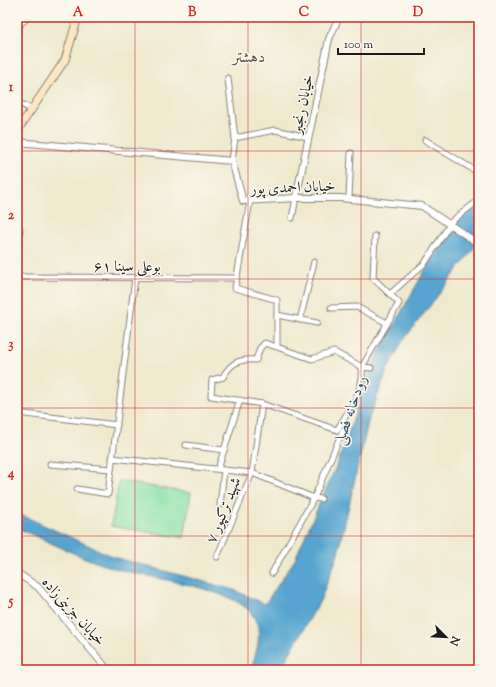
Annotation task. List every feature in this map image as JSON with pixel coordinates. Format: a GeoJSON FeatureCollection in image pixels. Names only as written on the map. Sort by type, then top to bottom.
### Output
{"type":"FeatureCollection","features":[{"type":"Feature","properties":{"kind":"main road"},"geometry":{"type":"LineString","coordinates":[[17,130],[65,60],[78,17]]}},
{"type":"Feature","properties":{"kind":"street"},"geometry":{"type":"LineString","coordinates":[[17,33],[21,23],[29,17]]}},
{"type":"Feature","properties":{"kind":"street","name":"خیابان رنجبر"},"geometry":{"type":"LineString","coordinates":[[296,198],[329,39],[339,17]]}},
{"type":"Feature","properties":{"kind":"street"},"geometry":{"type":"LineString","coordinates":[[17,142],[232,162],[236,138],[228,78]]}},
{"type":"Feature","properties":{"kind":"street"},"geometry":{"type":"LineString","coordinates":[[17,102],[32,110]]}},
{"type":"Feature","properties":{"kind":"street"},"geometry":{"type":"LineString","coordinates":[[236,138],[275,130],[308,137]]}},
{"type":"Feature","properties":{"kind":"street"},"geometry":{"type":"LineString","coordinates":[[425,140],[479,173]]}},
{"type":"Feature","properties":{"kind":"street"},"geometry":{"type":"LineString","coordinates":[[349,198],[351,153]]}},
{"type":"Feature","properties":{"kind":"street","name":"خیابان احمدی پور"},"geometry":{"type":"LineString","coordinates":[[232,162],[243,201],[296,198],[349,198],[422,206],[479,244]]}},
{"type":"Feature","properties":{"kind":"street"},"geometry":{"type":"LineString","coordinates":[[292,218],[296,198]]}},
{"type":"Feature","properties":{"kind":"street"},"geometry":{"type":"LineString","coordinates":[[390,294],[425,263],[451,225],[479,200]]}},
{"type":"Feature","properties":{"kind":"street"},"geometry":{"type":"LineString","coordinates":[[250,201],[235,288],[277,300],[277,346]]}},
{"type":"Feature","properties":{"kind":"street"},"geometry":{"type":"LineString","coordinates":[[17,229],[20,229],[17,262]]}},
{"type":"Feature","properties":{"kind":"street"},"geometry":{"type":"LineString","coordinates":[[272,573],[314,498],[340,430],[354,402],[363,376],[362,367],[399,303],[373,278],[375,236]]}},
{"type":"Feature","properties":{"kind":"street"},"geometry":{"type":"LineString","coordinates":[[300,320],[314,262]]}},
{"type":"Feature","properties":{"kind":"street","name":"بوعلی سینا ۶۱"},"geometry":{"type":"LineString","coordinates":[[17,278],[236,278]]}},
{"type":"Feature","properties":{"kind":"street"},"geometry":{"type":"LineString","coordinates":[[77,489],[108,494],[136,278]]}},
{"type":"Feature","properties":{"kind":"street"},"geometry":{"type":"LineString","coordinates":[[331,308],[357,307],[387,323]]}},
{"type":"Feature","properties":{"kind":"street"},"geometry":{"type":"LineString","coordinates":[[277,315],[317,323]]}},
{"type":"Feature","properties":{"kind":"street"},"geometry":{"type":"LineString","coordinates":[[349,432],[262,404],[211,396],[212,380],[223,377],[227,370],[242,359],[256,360],[260,348],[265,343],[312,358],[334,352],[362,367],[371,368]]}},
{"type":"Feature","properties":{"kind":"street"},"geometry":{"type":"LineString","coordinates":[[220,505],[221,470],[224,450],[240,400]]}},
{"type":"Feature","properties":{"kind":"street","name":"شهید ترکپور ۷"},"geometry":{"type":"LineString","coordinates":[[217,557],[252,473],[262,404]]}},
{"type":"Feature","properties":{"kind":"street"},"geometry":{"type":"LineString","coordinates":[[17,413],[117,425]]}},
{"type":"Feature","properties":{"kind":"street"},"geometry":{"type":"LineString","coordinates":[[186,445],[224,450]]}},
{"type":"Feature","properties":{"kind":"street"},"geometry":{"type":"LineString","coordinates":[[112,458],[252,473],[314,498],[321,499]]}},
{"type":"Feature","properties":{"kind":"street"},"geometry":{"type":"LineString","coordinates":[[50,464],[111,469]]}},
{"type":"Feature","properties":{"kind":"street","name":"خیابان جزینی‌زاده"},"geometry":{"type":"LineString","coordinates":[[17,573],[38,587],[108,670]]}},
{"type":"Feature","properties":{"kind":"green space"},"geometry":{"type":"Polygon","coordinates":[[[119,481],[191,493],[184,538],[111,526],[119,481]]]}},
{"type":"Feature","properties":{"kind":"water"},"geometry":{"type":"Polygon","coordinates":[[[479,204],[479,242],[402,342],[387,371],[369,418],[337,557],[320,601],[280,670],[250,670],[257,648],[257,625],[255,618],[250,612],[236,601],[204,589],[128,572],[98,563],[17,528],[17,513],[114,557],[234,590],[265,604],[294,561],[338,462],[372,366],[395,323],[428,265],[456,222],[479,204]]]}},
{"type":"Feature","properties":{"kind":"district","name":"دهشتر"},"geometry":{"type":"Point","coordinates":[249,56]}},
{"type":"Feature","properties":{"kind":"water label","name":"رودخانه فصلی"},"geometry":{"type":"Point","coordinates":[349,410]}}]}
